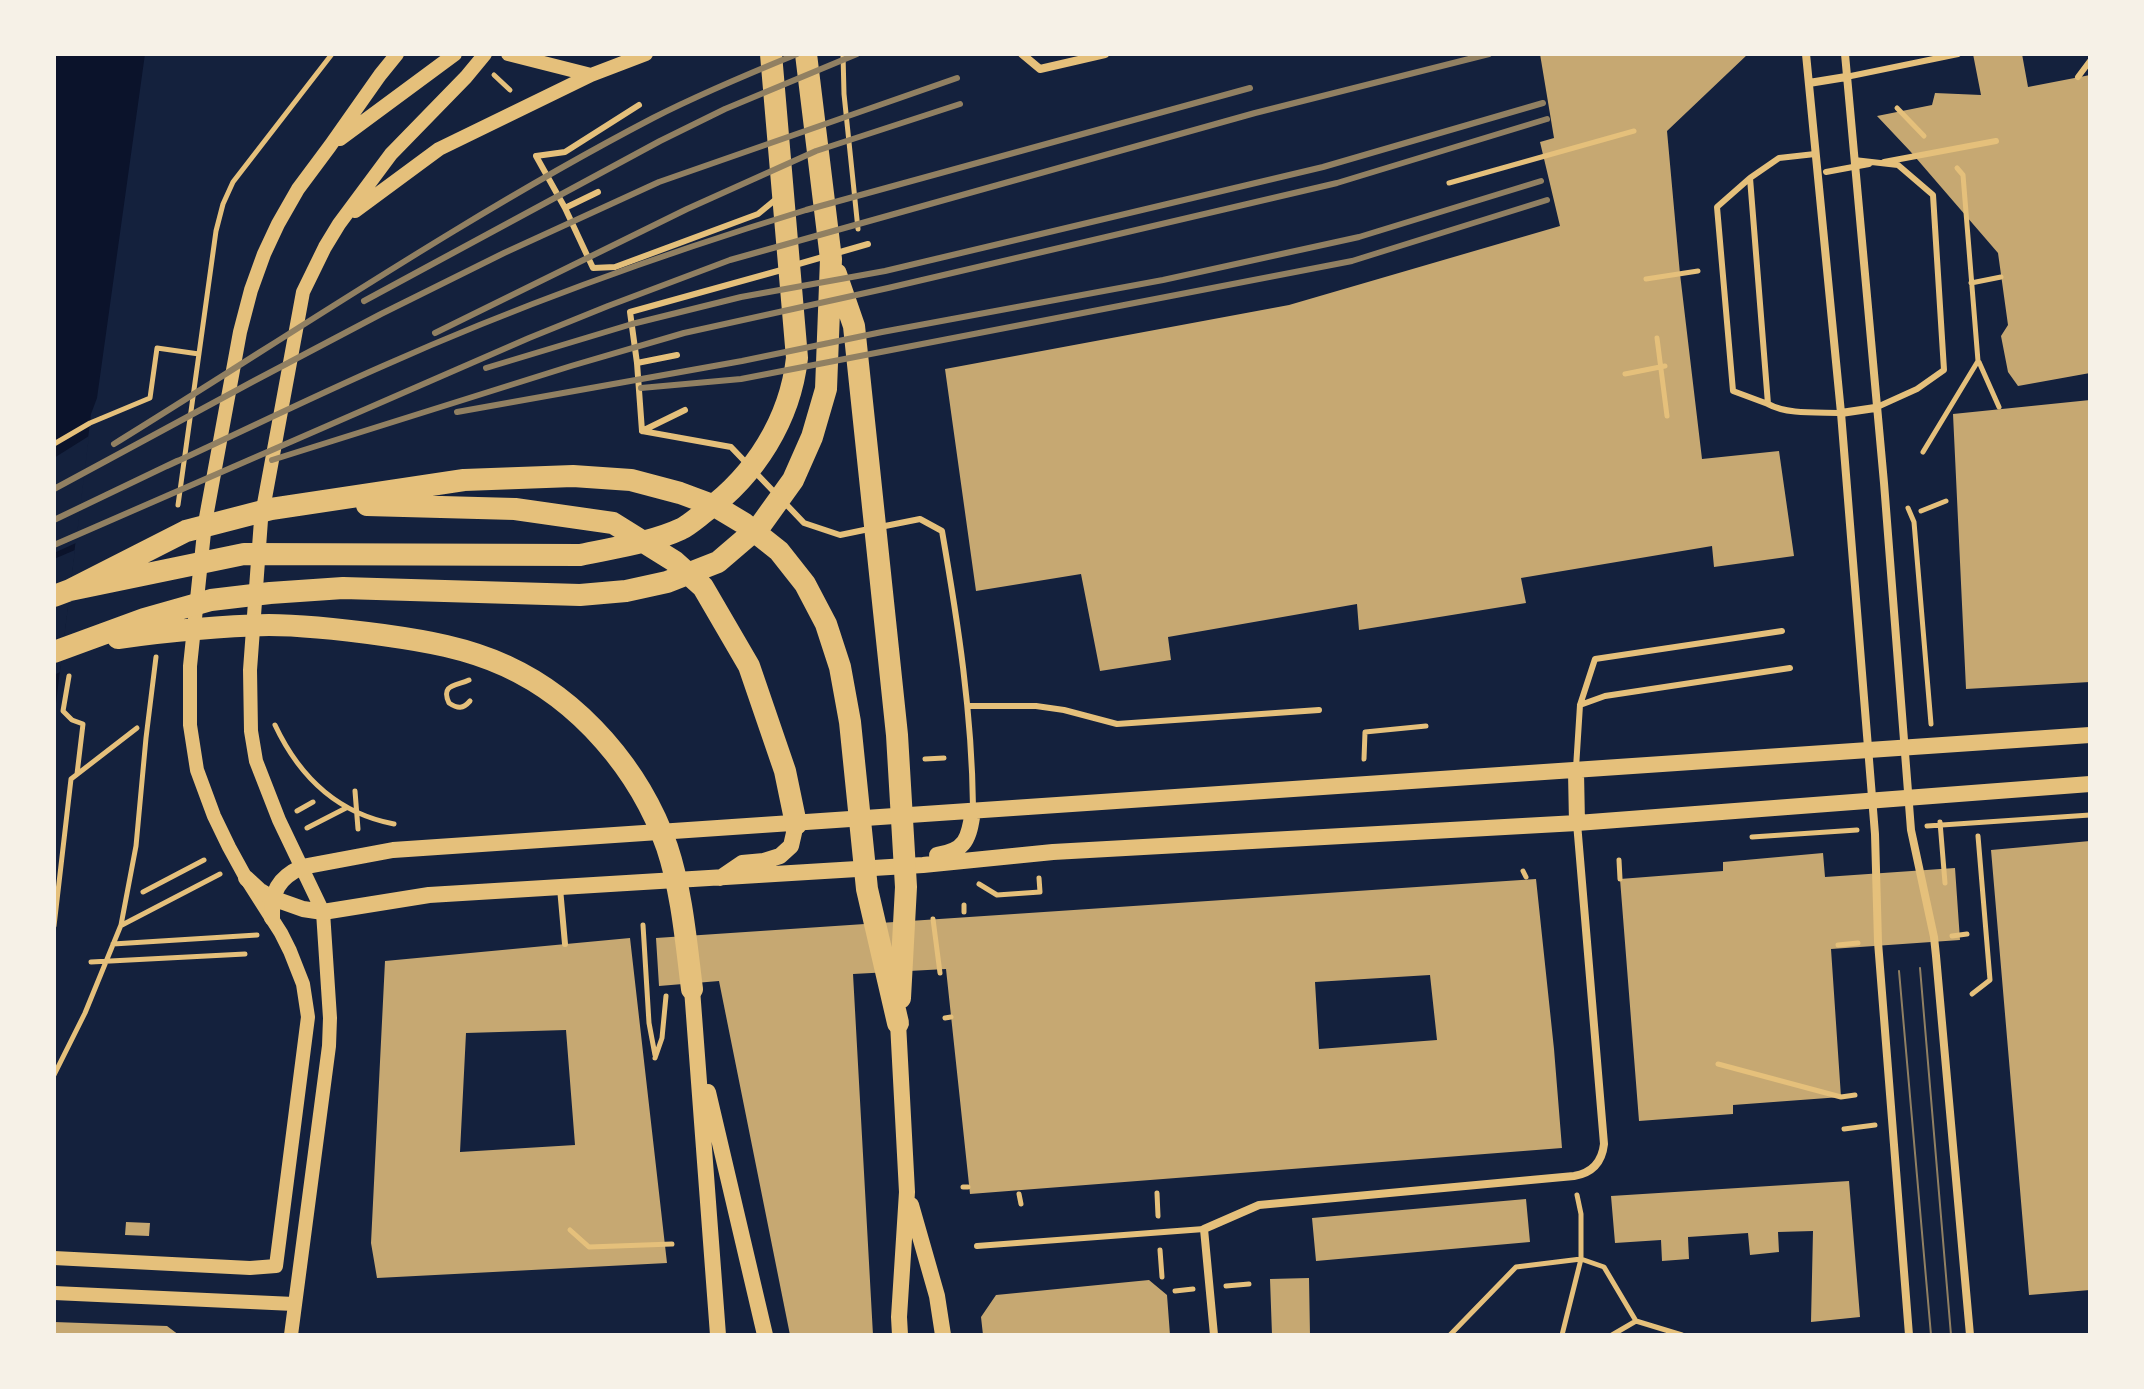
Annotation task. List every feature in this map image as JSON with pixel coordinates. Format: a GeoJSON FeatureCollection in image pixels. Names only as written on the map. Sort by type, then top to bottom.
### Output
{"type":"FeatureCollection","features":[{"type":"Feature","properties":{"kind":"highway"},"geometry":{"type":"LineString","coordinates":[[756,54],[780,150]]}},
{"type":"Feature","properties":{"kind":"highway"},"geometry":{"type":"LineString","coordinates":[[62,593],[244,554],[580,555],[634,544],[682,529],[724,498],[749,471],[771,440],[795,382],[797,358],[771,54]]}},
{"type":"Feature","properties":{"kind":"highway"},"geometry":{"type":"LineString","coordinates":[[64,648],[144,619],[211,600],[343,588],[580,595],[626,591],[667,582],[718,562],[760,526],[793,480],[812,437],[826,389],[831,259],[806,54]]}},
{"type":"Feature","properties":{"kind":"highway"},"geometry":{"type":"LineString","coordinates":[[809,79],[814,54]]}},
{"type":"Feature","properties":{"kind":"highway"},"geometry":{"type":"LineString","coordinates":[[831,259],[854,326],[897,735],[906,887],[898,1023]]}},
{"type":"Feature","properties":{"kind":"highway"},"geometry":{"type":"LineString","coordinates":[[62,593],[186,531],[271,509],[464,480],[573,476],[631,480],[715,506],[745,524],[779,551],[805,584],[826,624],[840,667],[850,722],[867,889],[898,1023]]}},
{"type":"Feature","properties":{"kind":"highway"},"geometry":{"type":"LineString","coordinates":[[306,504],[515,509],[613,523],[674,561],[703,587],[749,666],[785,771],[796,824]]}},
{"type":"Feature","properties":{"kind":"highway"},"geometry":{"type":"LineString","coordinates":[[64,648],[145,634],[271,625],[419,640],[450,646],[508,666],[573,709],[613,749],[642,794],[666,846],[680,902],[692,989]]}},
{"type":"Feature","properties":{"kind":"main road"},"geometry":{"type":"LineString","coordinates":[[272,918],[272,898],[281,880],[292,871],[393,850],[2090,735]]}},
{"type":"Feature","properties":{"kind":"main road"},"geometry":{"type":"LineString","coordinates":[[1576,772],[1577,823]]}},
{"type":"Feature","properties":{"kind":"main road"},"geometry":{"type":"LineString","coordinates":[[246,878],[272,898],[303,909],[323,912],[429,895],[923,865],[1053,852],[1577,823],[2090,784]]}},
{"type":"Feature","properties":{"kind":"main road"},"geometry":{"type":"LineString","coordinates":[[923,865],[936,855],[953,852],[965,843],[973,811]]}},
{"type":"Feature","properties":{"kind":"main road"},"geometry":{"type":"LineString","coordinates":[[719,878],[742,863],[780,856],[791,846],[796,824]]}},
{"type":"Feature","properties":{"kind":"main road"},"geometry":{"type":"LineString","coordinates":[[692,989],[718,1335]]}},
{"type":"Feature","properties":{"kind":"main road"},"geometry":{"type":"LineString","coordinates":[[898,1023],[907,1192],[900,1335]]}},
{"type":"Feature","properties":{"kind":"main road"},"geometry":{"type":"LineString","coordinates":[[697,1044],[765,1335]]}},
{"type":"Feature","properties":{"kind":"main road"},"geometry":{"type":"LineString","coordinates":[[907,1192],[937,1296],[943,1335]]}},
{"type":"Feature","properties":{"kind":"street"},"geometry":{"type":"LineString","coordinates":[[54,1258],[250,1268],[276,1266],[308,1017],[303,984],[286,942],[246,878],[214,816],[197,770],[190,725],[190,666],[205,523],[240,332],[251,290],[264,254],[298,189],[397,54]]}},
{"type":"Feature","properties":{"kind":"street"},"geometry":{"type":"LineString","coordinates":[[330,146],[455,54]]}},
{"type":"Feature","properties":{"kind":"street"},"geometry":{"type":"LineString","coordinates":[[291,1335],[329,1046],[330,1018],[323,912],[279,820],[256,761],[251,731],[250,670],[261,520],[303,292],[339,224],[391,154],[485,54]]}},
{"type":"Feature","properties":{"kind":"street"},"geometry":{"type":"LineString","coordinates":[[508,54],[591,75]]}},
{"type":"Feature","properties":{"kind":"street"},"geometry":{"type":"LineString","coordinates":[[339,224],[439,149],[591,75],[646,54]]}},
{"type":"Feature","properties":{"kind":"street"},"geometry":{"type":"LineString","coordinates":[[1022,54],[1040,69],[1105,54]]}},
{"type":"Feature","properties":{"kind":"street"},"geometry":{"type":"LineString","coordinates":[[1806,54],[1841,413],[1875,834],[1879,960],[1909,1335]]}},
{"type":"Feature","properties":{"kind":"street"},"geometry":{"type":"LineString","coordinates":[[1845,54],[1884,483],[1911,830],[1934,937],[1970,1335]]}},
{"type":"Feature","properties":{"kind":"street"},"geometry":{"type":"LineString","coordinates":[[1809,83],[1846,77]]}},
{"type":"Feature","properties":{"kind":"street"},"geometry":{"type":"LineString","coordinates":[[1841,413],[1875,408]]}},
{"type":"Feature","properties":{"kind":"street"},"geometry":{"type":"LineString","coordinates":[[1214,1335],[1204,1229],[1259,1205],[1574,1176],[1588,1173],[1594,1168],[1604,1144],[1577,823]]}},
{"type":"Feature","properties":{"kind":"street"},"geometry":{"type":"LineString","coordinates":[[54,1293],[294,1304]]}},
{"type":"Feature","properties":{"kind":"lane"},"geometry":{"type":"LineString","coordinates":[[1846,77],[1958,54]]}},
{"type":"Feature","properties":{"kind":"lane"},"geometry":{"type":"LineString","coordinates":[[2078,77],[2090,61]]}},
{"type":"Feature","properties":{"kind":"lane"},"geometry":{"type":"LineString","coordinates":[[639,105],[565,152],[536,156],[593,268],[615,267],[758,214],[775,200]]}},
{"type":"Feature","properties":{"kind":"lane"},"geometry":{"type":"LineString","coordinates":[[1826,172],[1996,141]]}},
{"type":"Feature","properties":{"kind":"lane"},"geometry":{"type":"LineString","coordinates":[[1815,154],[1779,158],[1717,207],[1733,391],[1773,407],[1841,413]]}},
{"type":"Feature","properties":{"kind":"lane"},"geometry":{"type":"LineString","coordinates":[[1854,160],[1898,165],[1933,195],[1944,370],[1917,389],[1875,408]]}},
{"type":"Feature","properties":{"kind":"lane"},"geometry":{"type":"LineString","coordinates":[[1750,178],[1768,404]]}},
{"type":"Feature","properties":{"kind":"lane"},"geometry":{"type":"LineString","coordinates":[[565,208],[598,192]]}},
{"type":"Feature","properties":{"kind":"lane"},"geometry":{"type":"LineString","coordinates":[[642,431],[630,312],[868,244]]}},
{"type":"Feature","properties":{"kind":"lane"},"geometry":{"type":"LineString","coordinates":[[637,363],[677,355]]}},
{"type":"Feature","properties":{"kind":"lane"},"geometry":{"type":"LineString","coordinates":[[642,431],[685,410]]}},
{"type":"Feature","properties":{"kind":"lane"},"geometry":{"type":"LineString","coordinates":[[642,431],[731,447],[804,523],[840,535],[920,519],[942,531],[969,706],[973,811]]}},
{"type":"Feature","properties":{"kind":"lane"},"geometry":{"type":"LineString","coordinates":[[1576,772],[1580,705],[1595,659],[1782,631]]}},
{"type":"Feature","properties":{"kind":"lane"},"geometry":{"type":"LineString","coordinates":[[1580,705],[1605,696],[1790,668]]}},
{"type":"Feature","properties":{"kind":"lane"},"geometry":{"type":"LineString","coordinates":[[969,706],[1036,706],[1117,724],[1319,710]]}},
{"type":"Feature","properties":{"kind":"lane"},"geometry":{"type":"LineString","coordinates":[[560,888],[565,944]]}},
{"type":"Feature","properties":{"kind":"lane"},"geometry":{"type":"LineString","coordinates":[[977,1246],[1204,1229]]}},
{"type":"Feature","properties":{"kind":"path"},"geometry":{"type":"LineString","coordinates":[[54,444],[90,423],[150,398],[157,348],[199,354],[216,231],[223,204],[233,182],[332,54]]}},
{"type":"Feature","properties":{"kind":"path"},"geometry":{"type":"LineString","coordinates":[[1449,183],[1634,131]]}},
{"type":"Feature","properties":{"kind":"path"},"geometry":{"type":"LineString","coordinates":[[1646,279],[1698,271]]}},
{"type":"Feature","properties":{"kind":"path"},"geometry":{"type":"LineString","coordinates":[[1971,283],[2001,277]]}},
{"type":"Feature","properties":{"kind":"path"},"geometry":{"type":"LineString","coordinates":[[1657,338],[1667,416]]}},
{"type":"Feature","properties":{"kind":"path"},"geometry":{"type":"LineString","coordinates":[[1978,361],[1999,407]]}},
{"type":"Feature","properties":{"kind":"path"},"geometry":{"type":"LineString","coordinates":[[1625,374],[1665,366]]}},
{"type":"Feature","properties":{"kind":"path"},"geometry":{"type":"LineString","coordinates":[[1921,511],[1946,501]]}},
{"type":"Feature","properties":{"kind":"path"},"geometry":{"type":"LineString","coordinates":[[1906,505],[1914,522],[1932,729]]}},
{"type":"Feature","properties":{"kind":"path"},"geometry":{"type":"LineString","coordinates":[[147,656],[162,654]]}},
{"type":"Feature","properties":{"kind":"path"},"geometry":{"type":"LineString","coordinates":[[69,674],[81,670]]}},
{"type":"Feature","properties":{"kind":"path"},"geometry":{"type":"LineString","coordinates":[[459,674],[482,682]]}},
{"type":"Feature","properties":{"kind":"path"},"geometry":{"type":"LineString","coordinates":[[54,1075],[85,1013],[121,925],[136,846],[153,675]]}},
{"type":"Feature","properties":{"kind":"path"},"geometry":{"type":"LineString","coordinates":[[470,701],[462,708],[454,706],[448,701],[447,692],[452,685],[471,678]]}},
{"type":"Feature","properties":{"kind":"path"},"geometry":{"type":"LineString","coordinates":[[68,682],[63,711],[72,720],[83,724],[77,774]]}},
{"type":"Feature","properties":{"kind":"path"},"geometry":{"type":"LineString","coordinates":[[274,723],[287,750],[304,773],[346,808],[307,828]]}},
{"type":"Feature","properties":{"kind":"path"},"geometry":{"type":"LineString","coordinates":[[1364,759],[1365,732],[1426,726]]}},
{"type":"Feature","properties":{"kind":"path"},"geometry":{"type":"LineString","coordinates":[[54,926],[71,779],[137,728]]}},
{"type":"Feature","properties":{"kind":"path"},"geometry":{"type":"LineString","coordinates":[[355,791],[358,829]]}},
{"type":"Feature","properties":{"kind":"path"},"geometry":{"type":"LineString","coordinates":[[296,811],[313,802]]}},
{"type":"Feature","properties":{"kind":"path"},"geometry":{"type":"LineString","coordinates":[[1939,809],[1946,888]]}},
{"type":"Feature","properties":{"kind":"path"},"geometry":{"type":"LineString","coordinates":[[1917,826],[2090,815]]}},
{"type":"Feature","properties":{"kind":"path"},"geometry":{"type":"LineString","coordinates":[[1743,838],[1869,829]]}},
{"type":"Feature","properties":{"kind":"path"},"geometry":{"type":"LineString","coordinates":[[1972,994],[1990,980],[1978,836]]}},
{"type":"Feature","properties":{"kind":"path"},"geometry":{"type":"LineString","coordinates":[[143,892],[204,860]]}},
{"type":"Feature","properties":{"kind":"path"},"geometry":{"type":"LineString","coordinates":[[1619,860],[1620,879]]}},
{"type":"Feature","properties":{"kind":"path"},"geometry":{"type":"LineString","coordinates":[[121,925],[208,880]]}},
{"type":"Feature","properties":{"kind":"path"},"geometry":{"type":"LineString","coordinates":[[976,882],[997,895],[1040,892],[1039,884]]}},
{"type":"Feature","properties":{"kind":"path"},"geometry":{"type":"LineString","coordinates":[[643,925],[649,1023],[655,1058],[662,1038],[667,987]]}},
{"type":"Feature","properties":{"kind":"path"},"geometry":{"type":"LineString","coordinates":[[1951,946],[1954,935],[1967,934]]}},
{"type":"Feature","properties":{"kind":"path"},"geometry":{"type":"LineString","coordinates":[[113,944],[241,936]]}},
{"type":"Feature","properties":{"kind":"path"},"geometry":{"type":"LineString","coordinates":[[1838,945],[1855,944]]}},
{"type":"Feature","properties":{"kind":"path"},"geometry":{"type":"LineString","coordinates":[[91,962],[245,954]]}},
{"type":"Feature","properties":{"kind":"path"},"geometry":{"type":"LineString","coordinates":[[1718,1064],[1841,1097],[1855,1095]]}},
{"type":"Feature","properties":{"kind":"path"},"geometry":{"type":"LineString","coordinates":[[1844,1129],[1877,1125]]}},
{"type":"Feature","properties":{"kind":"path"},"geometry":{"type":"LineString","coordinates":[[1019,1194],[1021,1204]]}},
{"type":"Feature","properties":{"kind":"path"},"geometry":{"type":"LineString","coordinates":[[1562,1335],[1581,1259],[1581,1214],[1577,1198]]}},
{"type":"Feature","properties":{"kind":"path"},"geometry":{"type":"LineString","coordinates":[[570,1230],[589,1247],[672,1244]]}},
{"type":"Feature","properties":{"kind":"path"},"geometry":{"type":"LineString","coordinates":[[1450,1335],[1516,1267],[1581,1259],[1604,1267],[1636,1321],[1682,1335]]}},
{"type":"Feature","properties":{"kind":"path"},"geometry":{"type":"LineString","coordinates":[[1612,1335],[1636,1321]]}},
{"type":"Feature","properties":{"kind":"water"},"geometry":{"type":"Polygon","coordinates":[[[54,54],[145,54],[97,398],[91,414],[54,720],[54,54]]]}},
{"type":"Feature","properties":{"kind":"pier"},"geometry":{"type":"Polygon","coordinates":[[[89,436],[76,543],[54,553],[54,458],[89,436]]]}},
{"type":"Feature","properties":{"kind":"pier"},"geometry":{"type":"Polygon","coordinates":[[[75,550],[60,672],[54,675],[54,559],[75,550]]]}},
{"type":"Feature","properties":{"kind":"building"},"geometry":{"type":"Polygon","coordinates":[[[1540,54],[1748,54],[1667,131],[1680,274],[1702,459],[1779,451],[1794,556],[1714,567],[1712,546],[1521,578],[1526,603],[1359,630],[1357,604],[1168,637],[1171,660],[1100,671],[1081,574],[976,591],[945,369],[1289,305],[1560,226],[1540,142],[1554,138],[1540,54]]]}},
{"type":"Feature","properties":{"kind":"building"},"geometry":{"type":"Polygon","coordinates":[[[1973,54],[2022,54],[2028,87],[2090,75],[2090,373],[2018,386],[2008,372],[2001,336],[2008,325],[1998,253],[1877,116],[1932,105],[1935,93],[1981,95],[1973,54]]]}},
{"type":"Feature","properties":{"kind":"building"},"geometry":{"type":"Polygon","coordinates":[[[2090,400],[2090,682],[1966,689],[1953,414],[2090,400]]]}},
{"type":"Feature","properties":{"kind":"building"},"geometry":{"type":"Polygon","coordinates":[[[2090,841],[2090,1290],[2029,1295],[1991,850],[2090,841]]]}},
{"type":"Feature","properties":{"kind":"building"},"geometry":{"type":"Polygon","coordinates":[[[1823,853],[1825,877],[1955,868],[1960,940],[1831,949],[1841,1097],[1733,1105],[1733,1114],[1639,1121],[1620,879],[1723,871],[1723,862],[1823,853]]]}},
{"type":"Feature","properties":{"kind":"building"},"geometry":{"type":"Polygon","coordinates":[[[1536,879],[1562,1148],[970,1194],[946,969],[853,974],[873,1335],[790,1335],[719,981],[659,986],[656,938],[1536,879]],[[1430,975],[1315,982],[1319,1049],[1437,1040],[1430,975]]]}},
{"type":"Feature","properties":{"kind":"building"},"geometry":{"type":"Polygon","coordinates":[[[630,938],[667,1263],[377,1278],[371,1243],[385,961],[630,938]],[[566,1030],[466,1033],[460,1152],[575,1145],[566,1030]]]}},
{"type":"Feature","properties":{"kind":"building"},"geometry":{"type":"Polygon","coordinates":[[[1849,1181],[1860,1317],[1811,1322],[1813,1231],[1778,1232],[1779,1252],[1750,1255],[1748,1233],[1688,1237],[1689,1259],[1662,1261],[1661,1240],[1615,1243],[1611,1196],[1849,1181]]]}},
{"type":"Feature","properties":{"kind":"building"},"geometry":{"type":"Polygon","coordinates":[[[1526,1199],[1530,1242],[1316,1261],[1312,1218],[1526,1199]]]}},
{"type":"Feature","properties":{"kind":"building"},"geometry":{"type":"Polygon","coordinates":[[[126,1222],[150,1223],[149,1236],[125,1235],[126,1222]]]}},
{"type":"Feature","properties":{"kind":"building"},"geometry":{"type":"Polygon","coordinates":[[[1309,1278],[1310,1335],[1272,1335],[1270,1279],[1309,1278]]]}},
{"type":"Feature","properties":{"kind":"building"},"geometry":{"type":"Polygon","coordinates":[[[1149,1280],[1167,1295],[1170,1335],[983,1335],[981,1317],[996,1295],[1149,1280]]]}},
{"type":"Feature","properties":{"kind":"building"},"geometry":{"type":"Polygon","coordinates":[[[54,1322],[167,1326],[179,1335],[54,1335],[54,1322]]]}},
{"type":"Feature","properties":{"kind":"tram line"},"geometry":{"type":"LineString","coordinates":[[1920,968],[1951,1335]]}},
{"type":"Feature","properties":{"kind":"tram line"},"geometry":{"type":"LineString","coordinates":[[1899,971],[1931,1335]]}},
{"type":"Feature","properties":{"kind":"railway"},"geometry":{"type":"LineString","coordinates":[[114,444],[515,194],[671,109],[797,54]]}},
{"type":"Feature","properties":{"kind":"railway"},"geometry":{"type":"LineString","coordinates":[[364,301],[660,141],[725,109],[857,54]]}},
{"type":"Feature","properties":{"kind":"railway"},"geometry":{"type":"LineString","coordinates":[[54,545],[529,338],[730,260],[1255,113],[1489,54]]}},
{"type":"Feature","properties":{"kind":"railway"},"geometry":{"type":"LineString","coordinates":[[54,489],[381,314],[659,182],[957,78]]}},
{"type":"Feature","properties":{"kind":"railway"},"geometry":{"type":"LineString","coordinates":[[167,466],[435,344],[539,301],[698,244],[806,210],[1250,88]]}},
{"type":"Feature","properties":{"kind":"railway"},"geometry":{"type":"LineString","coordinates":[[486,368],[632,324],[741,297],[885,271],[1323,167],[1543,103]]}},
{"type":"Feature","properties":{"kind":"railway"},"geometry":{"type":"LineString","coordinates":[[435,333],[687,209],[816,151],[960,104]]}},
{"type":"Feature","properties":{"kind":"railway"},"geometry":{"type":"LineString","coordinates":[[272,460],[684,333],[1337,183],[1547,119]]}},
{"type":"Feature","properties":{"kind":"railway"},"geometry":{"type":"LineString","coordinates":[[457,412],[1163,280],[1359,237],[1541,181]]}},
{"type":"Feature","properties":{"kind":"railway"},"geometry":{"type":"LineString","coordinates":[[641,388],[741,379],[1352,261],[1547,200]]}},
{"type":"Feature","properties":{"kind":"railway"},"geometry":{"type":"LineString","coordinates":[[54,520],[177,461]]}}]}
